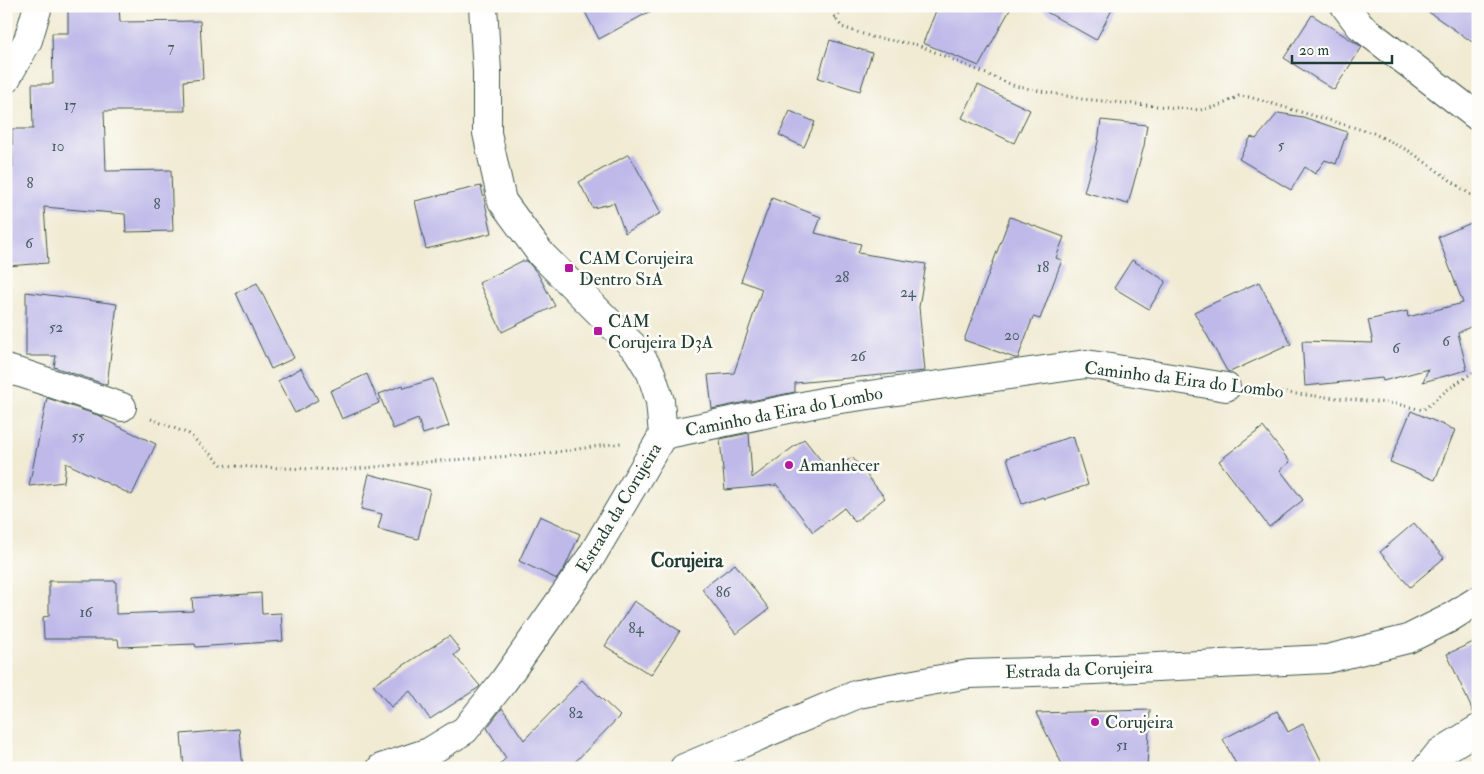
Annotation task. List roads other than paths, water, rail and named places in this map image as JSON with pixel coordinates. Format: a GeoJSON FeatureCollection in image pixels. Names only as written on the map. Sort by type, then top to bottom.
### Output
{"type":"FeatureCollection","features":[{"type":"Feature","properties":{"kind":"street"},"geometry":{"type":"LineString","coordinates":[[6,78],[28,40],[38,6]]}},
{"type":"Feature","properties":{"kind":"street","name":"Estrada da Corujeira"},"geometry":{"type":"LineString","coordinates":[[381,768],[428,752],[465,730],[504,682],[591,556],[663,435],[660,401],[651,373],[637,350],[541,254],[502,200],[487,133],[487,72],[482,6]]}},
{"type":"Feature","properties":{"kind":"street"},"geometry":{"type":"LineString","coordinates":[[1345,6],[1360,26],[1478,117]]}},
{"type":"Feature","properties":{"kind":"street","name":"Caminho da Eira do Lombo"},"geometry":{"type":"LineString","coordinates":[[663,435],[827,401],[1086,364],[1226,387]]}},
{"type":"Feature","properties":{"kind":"street"},"geometry":{"type":"LineString","coordinates":[[6,369],[122,407]]}},
{"type":"Feature","properties":{"kind":"street","name":"Estrada da Corujeira"},"geometry":{"type":"LineString","coordinates":[[684,768],[858,694],[969,674],[1327,659],[1408,639],[1448,619],[1478,600]]}},
{"type":"Feature","properties":{"kind":"street"},"geometry":{"type":"LineString","coordinates":[[1427,768],[1439,752],[1478,729]]}},
{"type":"Feature","properties":{"kind":"place","name":"CAM Corujeira Dentro S1A"},"geometry":{"type":"Point","coordinates":[569,268]}},
{"type":"Feature","properties":{"kind":"place","name":"CAM Corujeira D3A"},"geometry":{"type":"Point","coordinates":[598,331]}},
{"type":"Feature","properties":{"kind":"place","name":"Amanhecer"},"geometry":{"type":"Point","coordinates":[789,465]}},
{"type":"Feature","properties":{"kind":"place","name":"Corujeira"},"geometry":{"type":"Point","coordinates":[1095,722]}},
{"type":"Feature","properties":{"kind":"district","name":"Corujeira"},"geometry":{"type":"Point","coordinates":[687,561]}}]}
